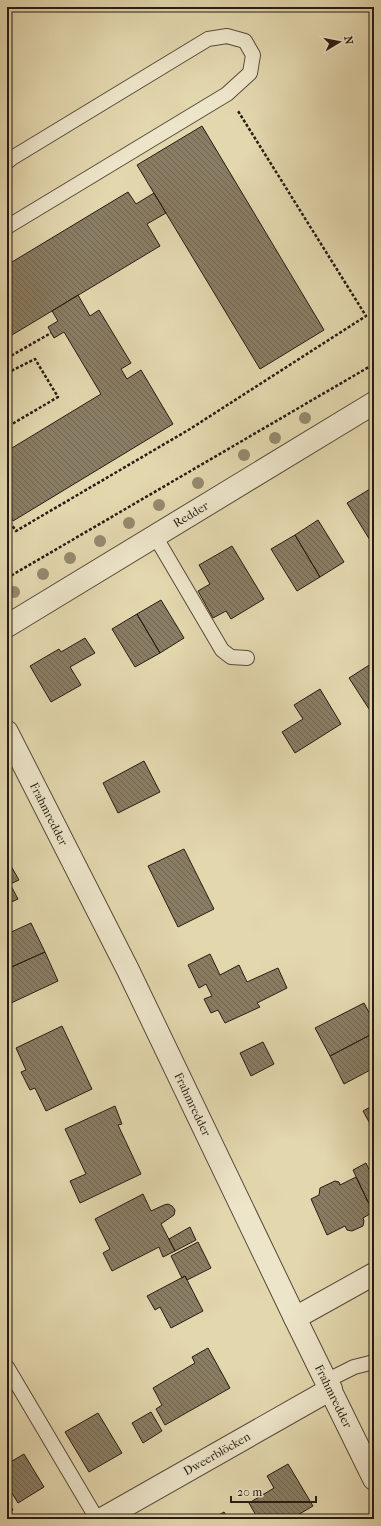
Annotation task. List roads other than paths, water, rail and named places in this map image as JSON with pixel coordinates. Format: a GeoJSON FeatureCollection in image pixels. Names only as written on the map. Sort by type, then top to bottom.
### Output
{"type":"FeatureCollection","features":[{"type":"Feature","properties":{"kind":"street","name":"Redder"},"geometry":{"type":"LineString","coordinates":[[7,626],[374,403]]}},
{"type":"Feature","properties":{"kind":"street","name":"Frahmredder"},"geometry":{"type":"LineString","coordinates":[[7,732],[128,970],[374,1479]]}},
{"type":"Feature","properties":{"kind":"street"},"geometry":{"type":"LineString","coordinates":[[295,1318],[374,1274]]}},
{"type":"Feature","properties":{"kind":"street","name":"Dweerblöcken"},"geometry":{"type":"LineString","coordinates":[[102,1519],[329,1385]]}},
{"type":"Feature","properties":{"kind":"lane"},"geometry":{"type":"LineString","coordinates":[[7,162],[208,39],[227,36],[244,41],[253,56],[250,73],[227,94],[7,227]]}},
{"type":"Feature","properties":{"kind":"lane"},"geometry":{"type":"LineString","coordinates":[[155,536],[222,650],[231,657],[247,658]]}},
{"type":"Feature","properties":{"kind":"lane"},"geometry":{"type":"LineString","coordinates":[[329,1385],[354,1367],[374,1362]]}},
{"type":"Feature","properties":{"kind":"lane"},"geometry":{"type":"LineString","coordinates":[[7,1367],[97,1519]]}}]}
